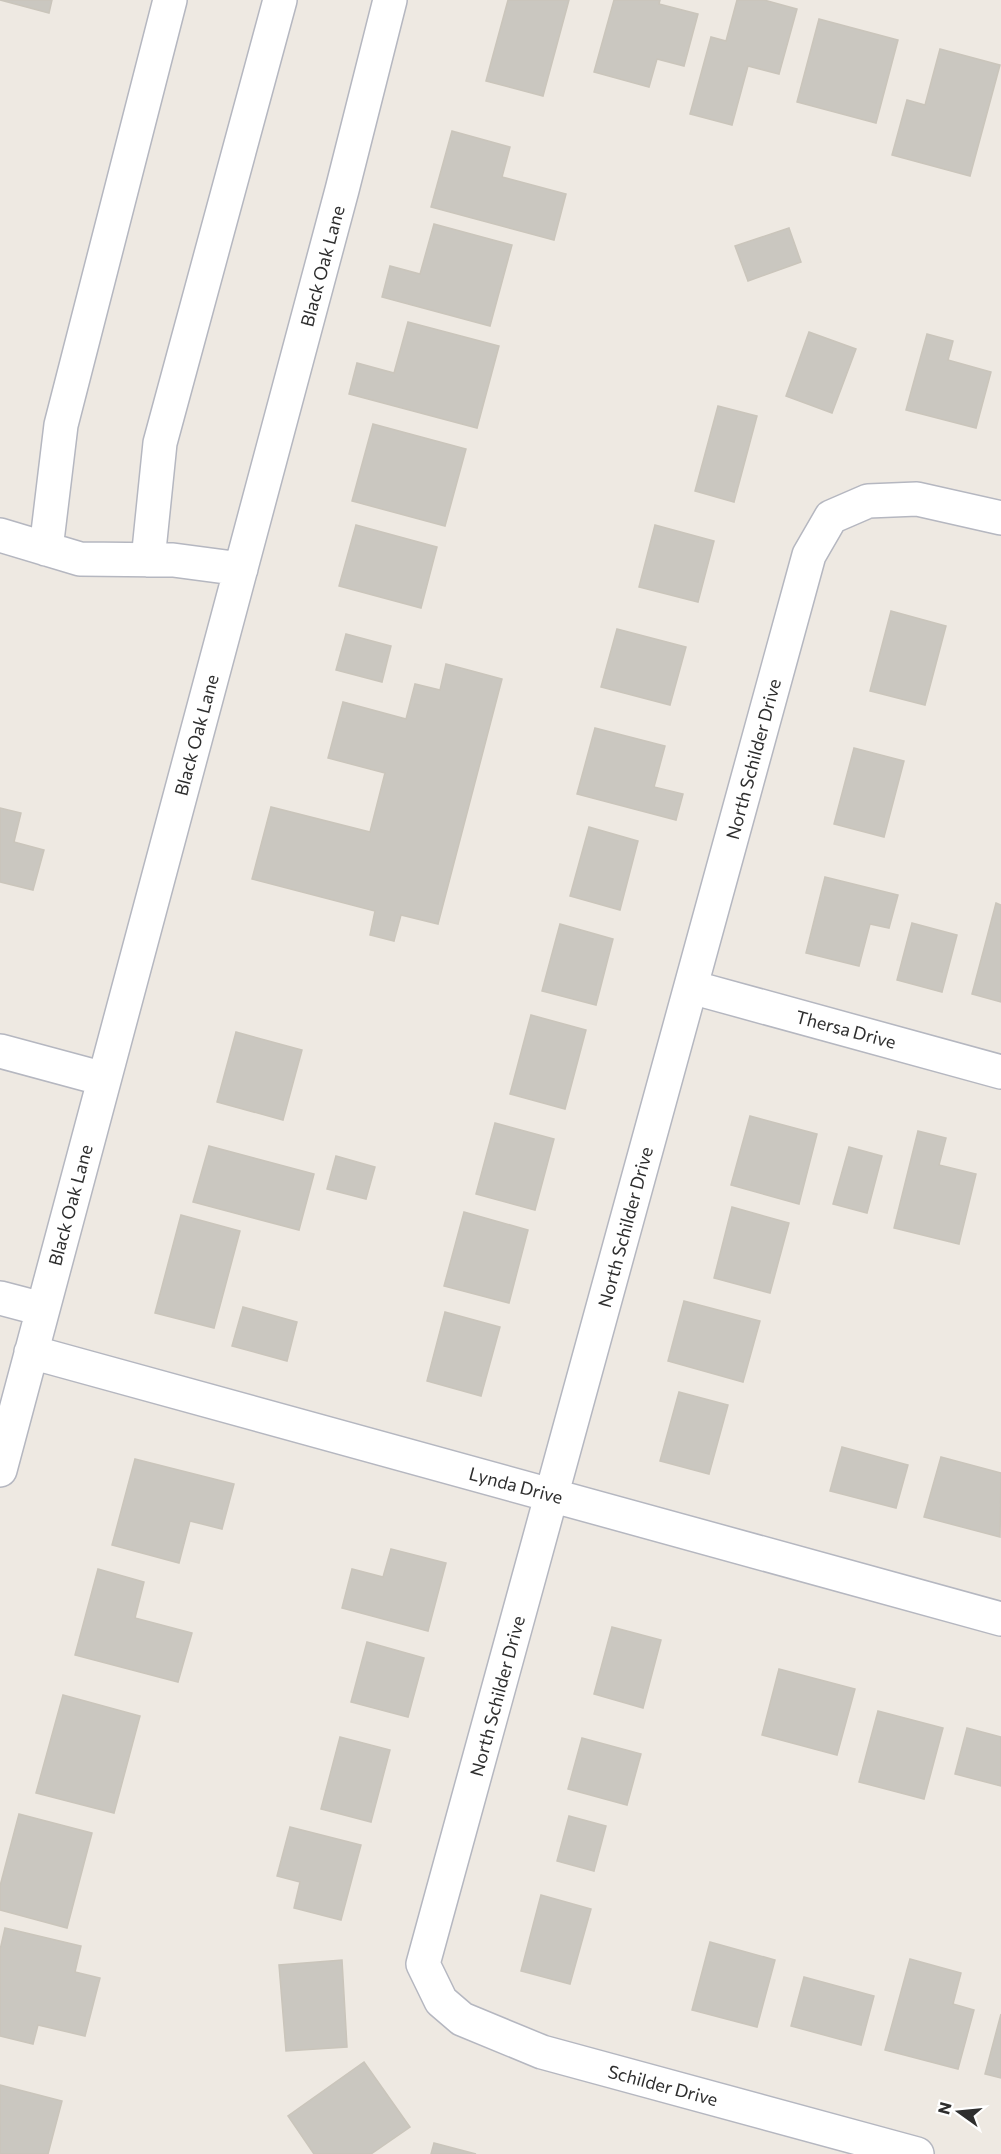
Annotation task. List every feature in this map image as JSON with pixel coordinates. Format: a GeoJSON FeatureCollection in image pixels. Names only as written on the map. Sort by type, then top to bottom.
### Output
{"type":"FeatureCollection","features":[{"type":"Feature","properties":{"kind":"street"},"geometry":{"type":"LineString","coordinates":[[46,549],[61,425],[170,0]]}},
{"type":"Feature","properties":{"kind":"street"},"geometry":{"type":"LineString","coordinates":[[148,560],[160,443],[280,0]]}},
{"type":"Feature","properties":{"kind":"street","name":"Black Oak Lane"},"geometry":{"type":"LineString","coordinates":[[0,1470],[342,190],[390,0]]}},
{"type":"Feature","properties":{"kind":"street","name":"North Schilder Drive"},"geometry":{"type":"LineString","coordinates":[[431,1980],[423,1965],[809,555],[831,517],[868,501],[916,499],[1001,518]]}},
{"type":"Feature","properties":{"kind":"street"},"geometry":{"type":"LineString","coordinates":[[0,535],[80,559],[173,560],[241,569]]}},
{"type":"Feature","properties":{"kind":"street","name":"Thersa Drive"},"geometry":{"type":"LineString","coordinates":[[691,987],[1001,1072]]}},
{"type":"Feature","properties":{"kind":"street"},"geometry":{"type":"LineString","coordinates":[[0,1051],[104,1079]]}},
{"type":"Feature","properties":{"kind":"street"},"geometry":{"type":"LineString","coordinates":[[0,1298],[42,1309]]}},
{"type":"Feature","properties":{"kind":"street","name":"Lynda Drive"},"geometry":{"type":"LineString","coordinates":[[31,1352],[1001,1619]]}},
{"type":"Feature","properties":{"kind":"street","name":"Schilder Drive"},"geometry":{"type":"LineString","coordinates":[[431,1980],[441,2001],[462,2019],[542,2052],[917,2154]]}},
{"type":"Feature","properties":{"kind":"building"},"geometry":{"type":"Polygon","coordinates":[[[0,0],[52,0],[49,13],[0,0]]]}},
{"type":"Feature","properties":{"kind":"building"},"geometry":{"type":"Polygon","coordinates":[[[508,0],[569,0],[543,96],[486,81],[508,0]]]}},
{"type":"Feature","properties":{"kind":"building"},"geometry":{"type":"Polygon","coordinates":[[[614,0],[660,0],[659,4],[698,14],[684,66],[657,59],[649,87],[594,72],[614,0]]]}},
{"type":"Feature","properties":{"kind":"building"},"geometry":{"type":"Polygon","coordinates":[[[737,0],[764,0],[797,9],[779,74],[748,66],[732,125],[690,114],[711,37],[726,41],[737,0]]]}},
{"type":"Feature","properties":{"kind":"building"},"geometry":{"type":"Polygon","coordinates":[[[819,19],[898,40],[876,123],[797,102],[819,19]]]}},
{"type":"Feature","properties":{"kind":"building"},"geometry":{"type":"Polygon","coordinates":[[[940,49],[1000,65],[970,176],[892,155],[907,100],[925,105],[940,49]]]}},
{"type":"Feature","properties":{"kind":"building"},"geometry":{"type":"Polygon","coordinates":[[[452,131],[510,147],[502,177],[566,194],[554,240],[431,207],[452,131]]]}},
{"type":"Feature","properties":{"kind":"building"},"geometry":{"type":"Polygon","coordinates":[[[434,224],[512,245],[490,326],[382,297],[390,266],[420,274],[434,224]]]}},
{"type":"Feature","properties":{"kind":"building"},"geometry":{"type":"Polygon","coordinates":[[[789,228],[801,262],[748,281],[735,246],[789,228]]]}},
{"type":"Feature","properties":{"kind":"building"},"geometry":{"type":"Polygon","coordinates":[[[408,322],[499,346],[477,428],[349,394],[357,363],[394,373],[408,322]]]}},
{"type":"Feature","properties":{"kind":"building"},"geometry":{"type":"Polygon","coordinates":[[[809,332],[856,349],[832,413],[786,396],[809,332]]]}},
{"type":"Feature","properties":{"kind":"building"},"geometry":{"type":"Polygon","coordinates":[[[927,334],[953,341],[948,360],[991,372],[976,428],[906,410],[927,334]]]}},
{"type":"Feature","properties":{"kind":"building"},"geometry":{"type":"Polygon","coordinates":[[[718,406],[757,416],[734,502],[695,491],[718,406]]]}},
{"type":"Feature","properties":{"kind":"building"},"geometry":{"type":"Polygon","coordinates":[[[373,424],[466,449],[445,526],[352,501],[373,424]]]}},
{"type":"Feature","properties":{"kind":"building"},"geometry":{"type":"Polygon","coordinates":[[[356,525],[437,547],[421,608],[339,586],[356,525]]]}},
{"type":"Feature","properties":{"kind":"building"},"geometry":{"type":"Polygon","coordinates":[[[655,525],[714,541],[698,602],[639,587],[655,525]]]}},
{"type":"Feature","properties":{"kind":"building"},"geometry":{"type":"Polygon","coordinates":[[[891,611],[946,626],[925,705],[870,691],[891,611]]]}},
{"type":"Feature","properties":{"kind":"building"},"geometry":{"type":"Polygon","coordinates":[[[617,629],[686,647],[670,705],[601,687],[617,629]]]}},
{"type":"Feature","properties":{"kind":"building"},"geometry":{"type":"Polygon","coordinates":[[[346,634],[391,646],[382,682],[336,670],[346,634]]]}},
{"type":"Feature","properties":{"kind":"building"},"geometry":{"type":"Polygon","coordinates":[[[446,664],[502,679],[438,924],[401,915],[394,941],[370,935],[375,911],[252,879],[271,807],[370,832],[385,773],[328,758],[343,702],[406,719],[415,684],[440,690],[446,664]]]}},
{"type":"Feature","properties":{"kind":"building"},"geometry":{"type":"Polygon","coordinates":[[[595,728],[665,746],[654,787],[683,794],[676,820],[577,794],[595,728]]]}},
{"type":"Feature","properties":{"kind":"building"},"geometry":{"type":"Polygon","coordinates":[[[854,748],[904,761],[884,837],[834,824],[854,748]]]}},
{"type":"Feature","properties":{"kind":"building"},"geometry":{"type":"Polygon","coordinates":[[[0,808],[21,813],[14,842],[44,850],[33,890],[0,882],[0,808]]]}},
{"type":"Feature","properties":{"kind":"building"},"geometry":{"type":"Polygon","coordinates":[[[589,827],[638,841],[620,910],[570,896],[589,827]]]}},
{"type":"Feature","properties":{"kind":"building"},"geometry":{"type":"Polygon","coordinates":[[[825,877],[898,895],[889,928],[870,924],[859,966],[806,953],[825,877]]]}},
{"type":"Feature","properties":{"kind":"building"},"geometry":{"type":"Polygon","coordinates":[[[996,903],[1001,905],[1001,1002],[972,994],[996,903]]]}},
{"type":"Feature","properties":{"kind":"building"},"geometry":{"type":"Polygon","coordinates":[[[912,923],[957,935],[942,992],[897,980],[912,923]]]}},
{"type":"Feature","properties":{"kind":"building"},"geometry":{"type":"Polygon","coordinates":[[[560,924],[613,939],[596,1005],[542,991],[560,924]]]}},
{"type":"Feature","properties":{"kind":"building"},"geometry":{"type":"Polygon","coordinates":[[[531,1015],[586,1030],[565,1109],[510,1094],[531,1015]]]}},
{"type":"Feature","properties":{"kind":"building"},"geometry":{"type":"Polygon","coordinates":[[[236,1032],[302,1050],[283,1120],[217,1102],[236,1032]]]}},
{"type":"Feature","properties":{"kind":"building"},"geometry":{"type":"Polygon","coordinates":[[[750,1116],[817,1134],[799,1204],[731,1185],[750,1116]]]}},
{"type":"Feature","properties":{"kind":"building"},"geometry":{"type":"Polygon","coordinates":[[[495,1123],[554,1139],[535,1210],[476,1194],[495,1123]]]}},
{"type":"Feature","properties":{"kind":"building"},"geometry":{"type":"Polygon","coordinates":[[[918,1131],[946,1138],[939,1165],[976,1174],[959,1244],[894,1228],[918,1131]]]}},
{"type":"Feature","properties":{"kind":"building"},"geometry":{"type":"Polygon","coordinates":[[[209,1146],[314,1174],[299,1230],[193,1202],[209,1146]]]}},
{"type":"Feature","properties":{"kind":"building"},"geometry":{"type":"Polygon","coordinates":[[[849,1147],[882,1156],[867,1213],[833,1204],[849,1147]]]}},
{"type":"Feature","properties":{"kind":"building"},"geometry":{"type":"Polygon","coordinates":[[[336,1156],[375,1167],[366,1199],[327,1189],[336,1156]]]}},
{"type":"Feature","properties":{"kind":"building"},"geometry":{"type":"Polygon","coordinates":[[[732,1207],[789,1223],[770,1293],[714,1278],[732,1207]]]}},
{"type":"Feature","properties":{"kind":"building"},"geometry":{"type":"Polygon","coordinates":[[[464,1212],[528,1230],[509,1303],[444,1286],[464,1212]]]}},
{"type":"Feature","properties":{"kind":"building"},"geometry":{"type":"Polygon","coordinates":[[[181,1215],[240,1231],[214,1328],[155,1313],[181,1215]]]}},
{"type":"Feature","properties":{"kind":"building"},"geometry":{"type":"Polygon","coordinates":[[[684,1301],[760,1321],[743,1382],[668,1361],[684,1301]]]}},
{"type":"Feature","properties":{"kind":"building"},"geometry":{"type":"Polygon","coordinates":[[[243,1307],[297,1322],[287,1361],[232,1346],[243,1307]]]}},
{"type":"Feature","properties":{"kind":"building"},"geometry":{"type":"Polygon","coordinates":[[[445,1312],[500,1327],[481,1396],[427,1381],[445,1312]]]}},
{"type":"Feature","properties":{"kind":"building"},"geometry":{"type":"Polygon","coordinates":[[[679,1392],[728,1405],[709,1474],[660,1461],[679,1392]]]}},
{"type":"Feature","properties":{"kind":"building"},"geometry":{"type":"Polygon","coordinates":[[[842,1447],[908,1465],[896,1508],[830,1491],[842,1447]]]}},
{"type":"Feature","properties":{"kind":"building"},"geometry":{"type":"Polygon","coordinates":[[[941,1457],[1001,1473],[1000,1537],[924,1517],[941,1457]]]}},
{"type":"Feature","properties":{"kind":"building"},"geometry":{"type":"Polygon","coordinates":[[[135,1459],[234,1484],[222,1529],[190,1521],[179,1563],[112,1545],[135,1459]]]}},
{"type":"Feature","properties":{"kind":"building"},"geometry":{"type":"Polygon","coordinates":[[[391,1549],[446,1563],[428,1631],[342,1608],[352,1569],[383,1577],[391,1549]]]}},
{"type":"Feature","properties":{"kind":"building"},"geometry":{"type":"Polygon","coordinates":[[[98,1569],[144,1582],[135,1618],[192,1633],[178,1682],[75,1655],[98,1569]]]}},
{"type":"Feature","properties":{"kind":"building"},"geometry":{"type":"Polygon","coordinates":[[[612,1627],[661,1640],[643,1708],[594,1694],[612,1627]]]}},
{"type":"Feature","properties":{"kind":"building"},"geometry":{"type":"Polygon","coordinates":[[[367,1642],[424,1658],[408,1717],[351,1702],[367,1642]]]}},
{"type":"Feature","properties":{"kind":"building"},"geometry":{"type":"Polygon","coordinates":[[[779,1669],[855,1689],[837,1755],[762,1735],[779,1669]]]}},
{"type":"Feature","properties":{"kind":"building"},"geometry":{"type":"Polygon","coordinates":[[[63,1695],[140,1716],[114,1813],[36,1793],[63,1695]]]}},
{"type":"Feature","properties":{"kind":"building"},"geometry":{"type":"Polygon","coordinates":[[[878,1711],[943,1728],[924,1799],[859,1782],[878,1711]]]}},
{"type":"Feature","properties":{"kind":"building"},"geometry":{"type":"Polygon","coordinates":[[[967,1728],[1001,1737],[1001,1786],[955,1774],[967,1728]]]}},
{"type":"Feature","properties":{"kind":"building"},"geometry":{"type":"Polygon","coordinates":[[[340,1737],[390,1750],[371,1822],[321,1809],[340,1737]]]}},
{"type":"Feature","properties":{"kind":"building"},"geometry":{"type":"Polygon","coordinates":[[[582,1738],[641,1754],[627,1805],[568,1789],[582,1738]]]}},
{"type":"Feature","properties":{"kind":"building"},"geometry":{"type":"Polygon","coordinates":[[[19,1814],[92,1833],[67,1928],[0,1910],[0,1886],[19,1814]]]}},
{"type":"Feature","properties":{"kind":"building"},"geometry":{"type":"Polygon","coordinates":[[[569,1816],[606,1826],[594,1871],[557,1861],[569,1816]]]}},
{"type":"Feature","properties":{"kind":"building"},"geometry":{"type":"Polygon","coordinates":[[[290,1827],[361,1845],[341,1920],[294,1908],[300,1882],[277,1876],[290,1827]]]}},
{"type":"Feature","properties":{"kind":"building"},"geometry":{"type":"Polygon","coordinates":[[[541,1895],[591,1909],[570,1984],[521,1971],[541,1895]]]}},
{"type":"Feature","properties":{"kind":"building"},"geometry":{"type":"Polygon","coordinates":[[[5,1928],[81,1946],[75,1972],[100,1978],[85,2036],[38,2025],[33,2044],[0,2036],[0,1950],[5,1928]]]}},
{"type":"Feature","properties":{"kind":"building"},"geometry":{"type":"Polygon","coordinates":[[[710,1942],[775,1960],[757,2027],[692,2010],[710,1942]]]}},
{"type":"Feature","properties":{"kind":"building"},"geometry":{"type":"Polygon","coordinates":[[[910,1959],[961,1973],[953,2004],[974,2010],[958,2069],[885,2050],[910,1959]]]}},
{"type":"Feature","properties":{"kind":"building"},"geometry":{"type":"Polygon","coordinates":[[[342,1960],[347,2047],[286,2051],[279,1965],[342,1960]]]}},
{"type":"Feature","properties":{"kind":"building"},"geometry":{"type":"Polygon","coordinates":[[[804,1977],[874,1996],[861,2045],[791,2026],[804,1977]]]}},
{"type":"Feature","properties":{"kind":"building"},"geometry":{"type":"Polygon","coordinates":[[[1001,2014],[1001,2078],[985,2074],[1001,2014]]]}},
{"type":"Feature","properties":{"kind":"building"},"geometry":{"type":"Polygon","coordinates":[[[364,2062],[410,2127],[371,2154],[314,2154],[288,2116],[364,2062]]]}},
{"type":"Feature","properties":{"kind":"building"},"geometry":{"type":"Polygon","coordinates":[[[0,2085],[62,2101],[48,2154],[0,2154],[0,2085]]]}},
{"type":"Feature","properties":{"kind":"building"},"geometry":{"type":"Polygon","coordinates":[[[434,2143],[476,2154],[431,2154],[434,2143]]]}}]}
